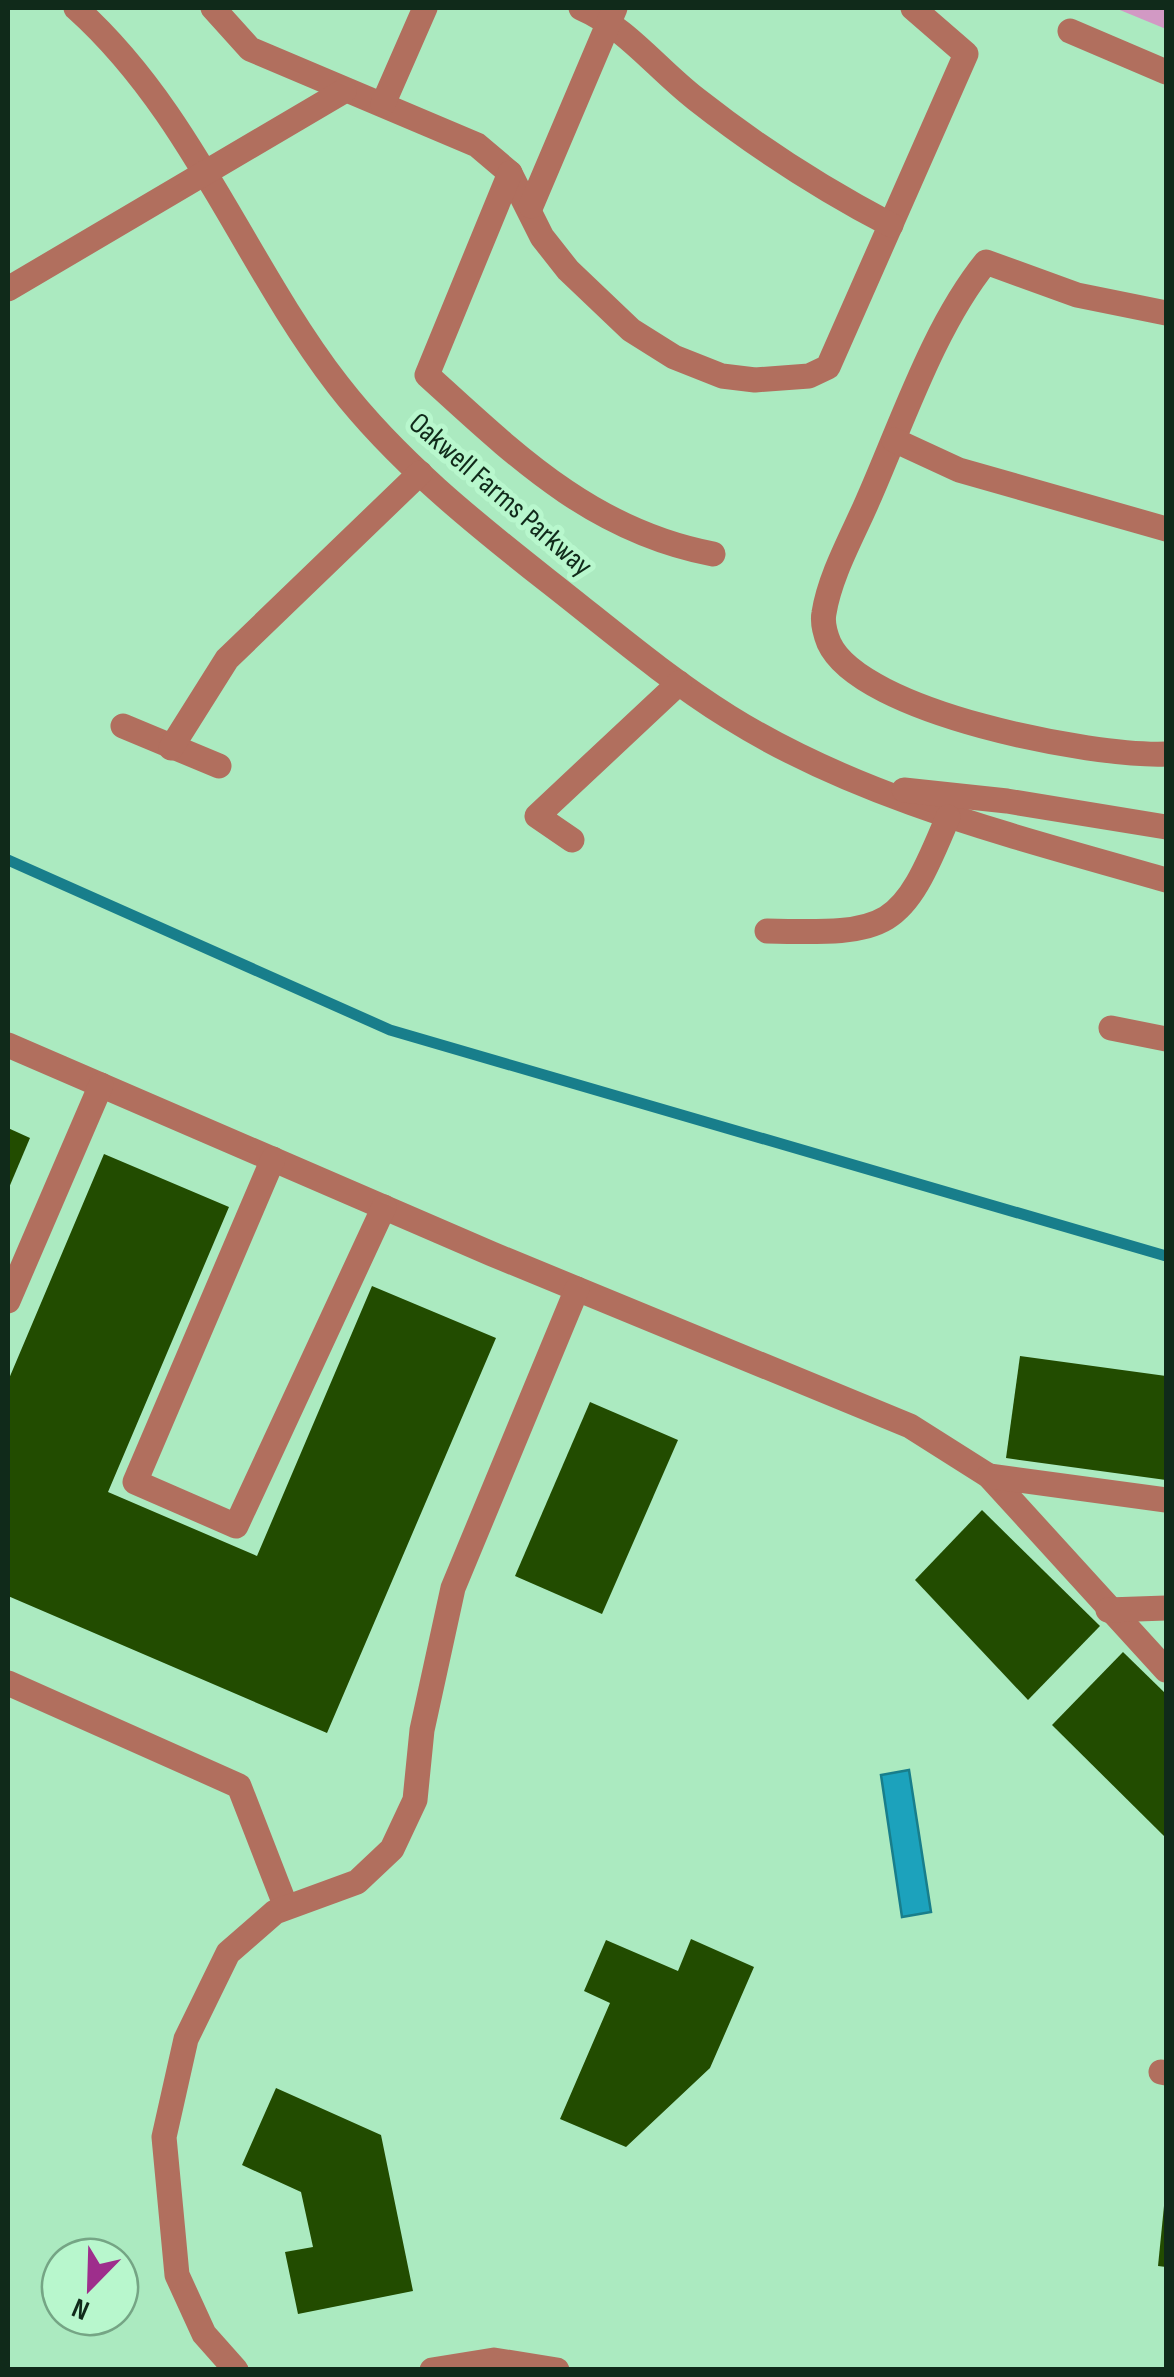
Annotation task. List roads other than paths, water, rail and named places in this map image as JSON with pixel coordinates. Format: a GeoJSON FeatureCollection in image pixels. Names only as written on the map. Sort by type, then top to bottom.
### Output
{"type":"FeatureCollection","features":[{"type":"Feature","properties":{"kind":"street","name":"Oakwell Farms Parkway"},"geometry":{"type":"LineString","coordinates":[[76,8],[156,93],[297,329],[341,388],[420,473],[500,543],[679,683],[794,753],[948,817],[1166,880]]}},
{"type":"Feature","properties":{"kind":"street"},"geometry":{"type":"LineString","coordinates":[[383,104],[425,8]]}},
{"type":"Feature","properties":{"kind":"street"},"geometry":{"type":"LineString","coordinates":[[581,8],[612,14],[738,132],[836,196],[892,225]]}},
{"type":"Feature","properties":{"kind":"street"},"geometry":{"type":"LineString","coordinates":[[225,13],[250,49],[478,145],[510,173],[531,206],[542,237],[568,270],[631,330],[674,357],[722,376],[754,380],[810,376],[828,366],[966,54],[913,8]]}},
{"type":"Feature","properties":{"kind":"street"},"geometry":{"type":"LineString","coordinates":[[531,206],[612,14]]}},
{"type":"Feature","properties":{"kind":"street"},"geometry":{"type":"LineString","coordinates":[[1070,31],[1166,72]]}},
{"type":"Feature","properties":{"kind":"street"},"geometry":{"type":"LineString","coordinates":[[8,289],[344,91]]}},
{"type":"Feature","properties":{"kind":"street"},"geometry":{"type":"LineString","coordinates":[[510,173],[427,375],[571,497],[620,527],[673,546],[713,554]]}},
{"type":"Feature","properties":{"kind":"street"},"geometry":{"type":"LineString","coordinates":[[1166,312],[1076,296],[986,262],[955,306],[894,440],[825,608],[823,624],[830,646],[862,680],[949,718],[1088,747],[1166,754]]}},
{"type":"Feature","properties":{"kind":"street"},"geometry":{"type":"LineString","coordinates":[[894,440],[959,470],[1166,529]]}},
{"type":"Feature","properties":{"kind":"street"},"geometry":{"type":"LineString","coordinates":[[171,748],[227,659],[420,473]]}},
{"type":"Feature","properties":{"kind":"street"},"geometry":{"type":"LineString","coordinates":[[572,840],[537,816],[679,683]]}},
{"type":"Feature","properties":{"kind":"street"},"geometry":{"type":"LineString","coordinates":[[122,726],[219,766]]}},
{"type":"Feature","properties":{"kind":"street","name":"Oakwell Farms Parkway"},"geometry":{"type":"LineString","coordinates":[[870,786],[1007,801],[1166,828]]}},
{"type":"Feature","properties":{"kind":"street"},"geometry":{"type":"LineString","coordinates":[[768,931],[836,933],[865,928],[889,917],[920,886],[948,817]]}},
{"type":"Feature","properties":{"kind":"street"},"geometry":{"type":"LineString","coordinates":[[1110,1028],[1166,1036]]}},
{"type":"Feature","properties":{"kind":"street"},"geometry":{"type":"LineString","coordinates":[[8,1045],[577,1290],[910,1426],[989,1476],[1166,1670]]}},
{"type":"Feature","properties":{"kind":"street"},"geometry":{"type":"LineString","coordinates":[[8,1301],[101,1085]]}},
{"type":"Feature","properties":{"kind":"street"},"geometry":{"type":"LineString","coordinates":[[274,1159],[135,1482],[236,1526],[384,1208]]}},
{"type":"Feature","properties":{"kind":"street"},"geometry":{"type":"LineString","coordinates":[[236,2370],[204,2334],[178,2276],[164,2137],[186,2038],[228,1954],[286,1907],[358,1882],[392,1849],[415,1800],[422,1730],[453,1588],[577,1290]]}},
{"type":"Feature","properties":{"kind":"street"},"geometry":{"type":"LineString","coordinates":[[989,1476],[1166,1500]]}},
{"type":"Feature","properties":{"kind":"street"},"geometry":{"type":"LineString","coordinates":[[1108,1610],[1166,1608]]}},
{"type":"Feature","properties":{"kind":"street"},"geometry":{"type":"LineString","coordinates":[[8,1683],[239,1786],[286,1907]]}},
{"type":"Feature","properties":{"kind":"street"},"geometry":{"type":"LineString","coordinates":[[432,2370],[494,2360],[557,2370]]}},
{"type":"Feature","properties":{"kind":"water"},"geometry":{"type":"Polygon","coordinates":[[[909,1770],[931,1912],[902,1917],[881,1775],[909,1770]]]}},
{"type":"Feature","properties":{"kind":"waterway"},"geometry":{"type":"LineString","coordinates":[[8,860],[390,1030],[1166,1256]]}}]}
